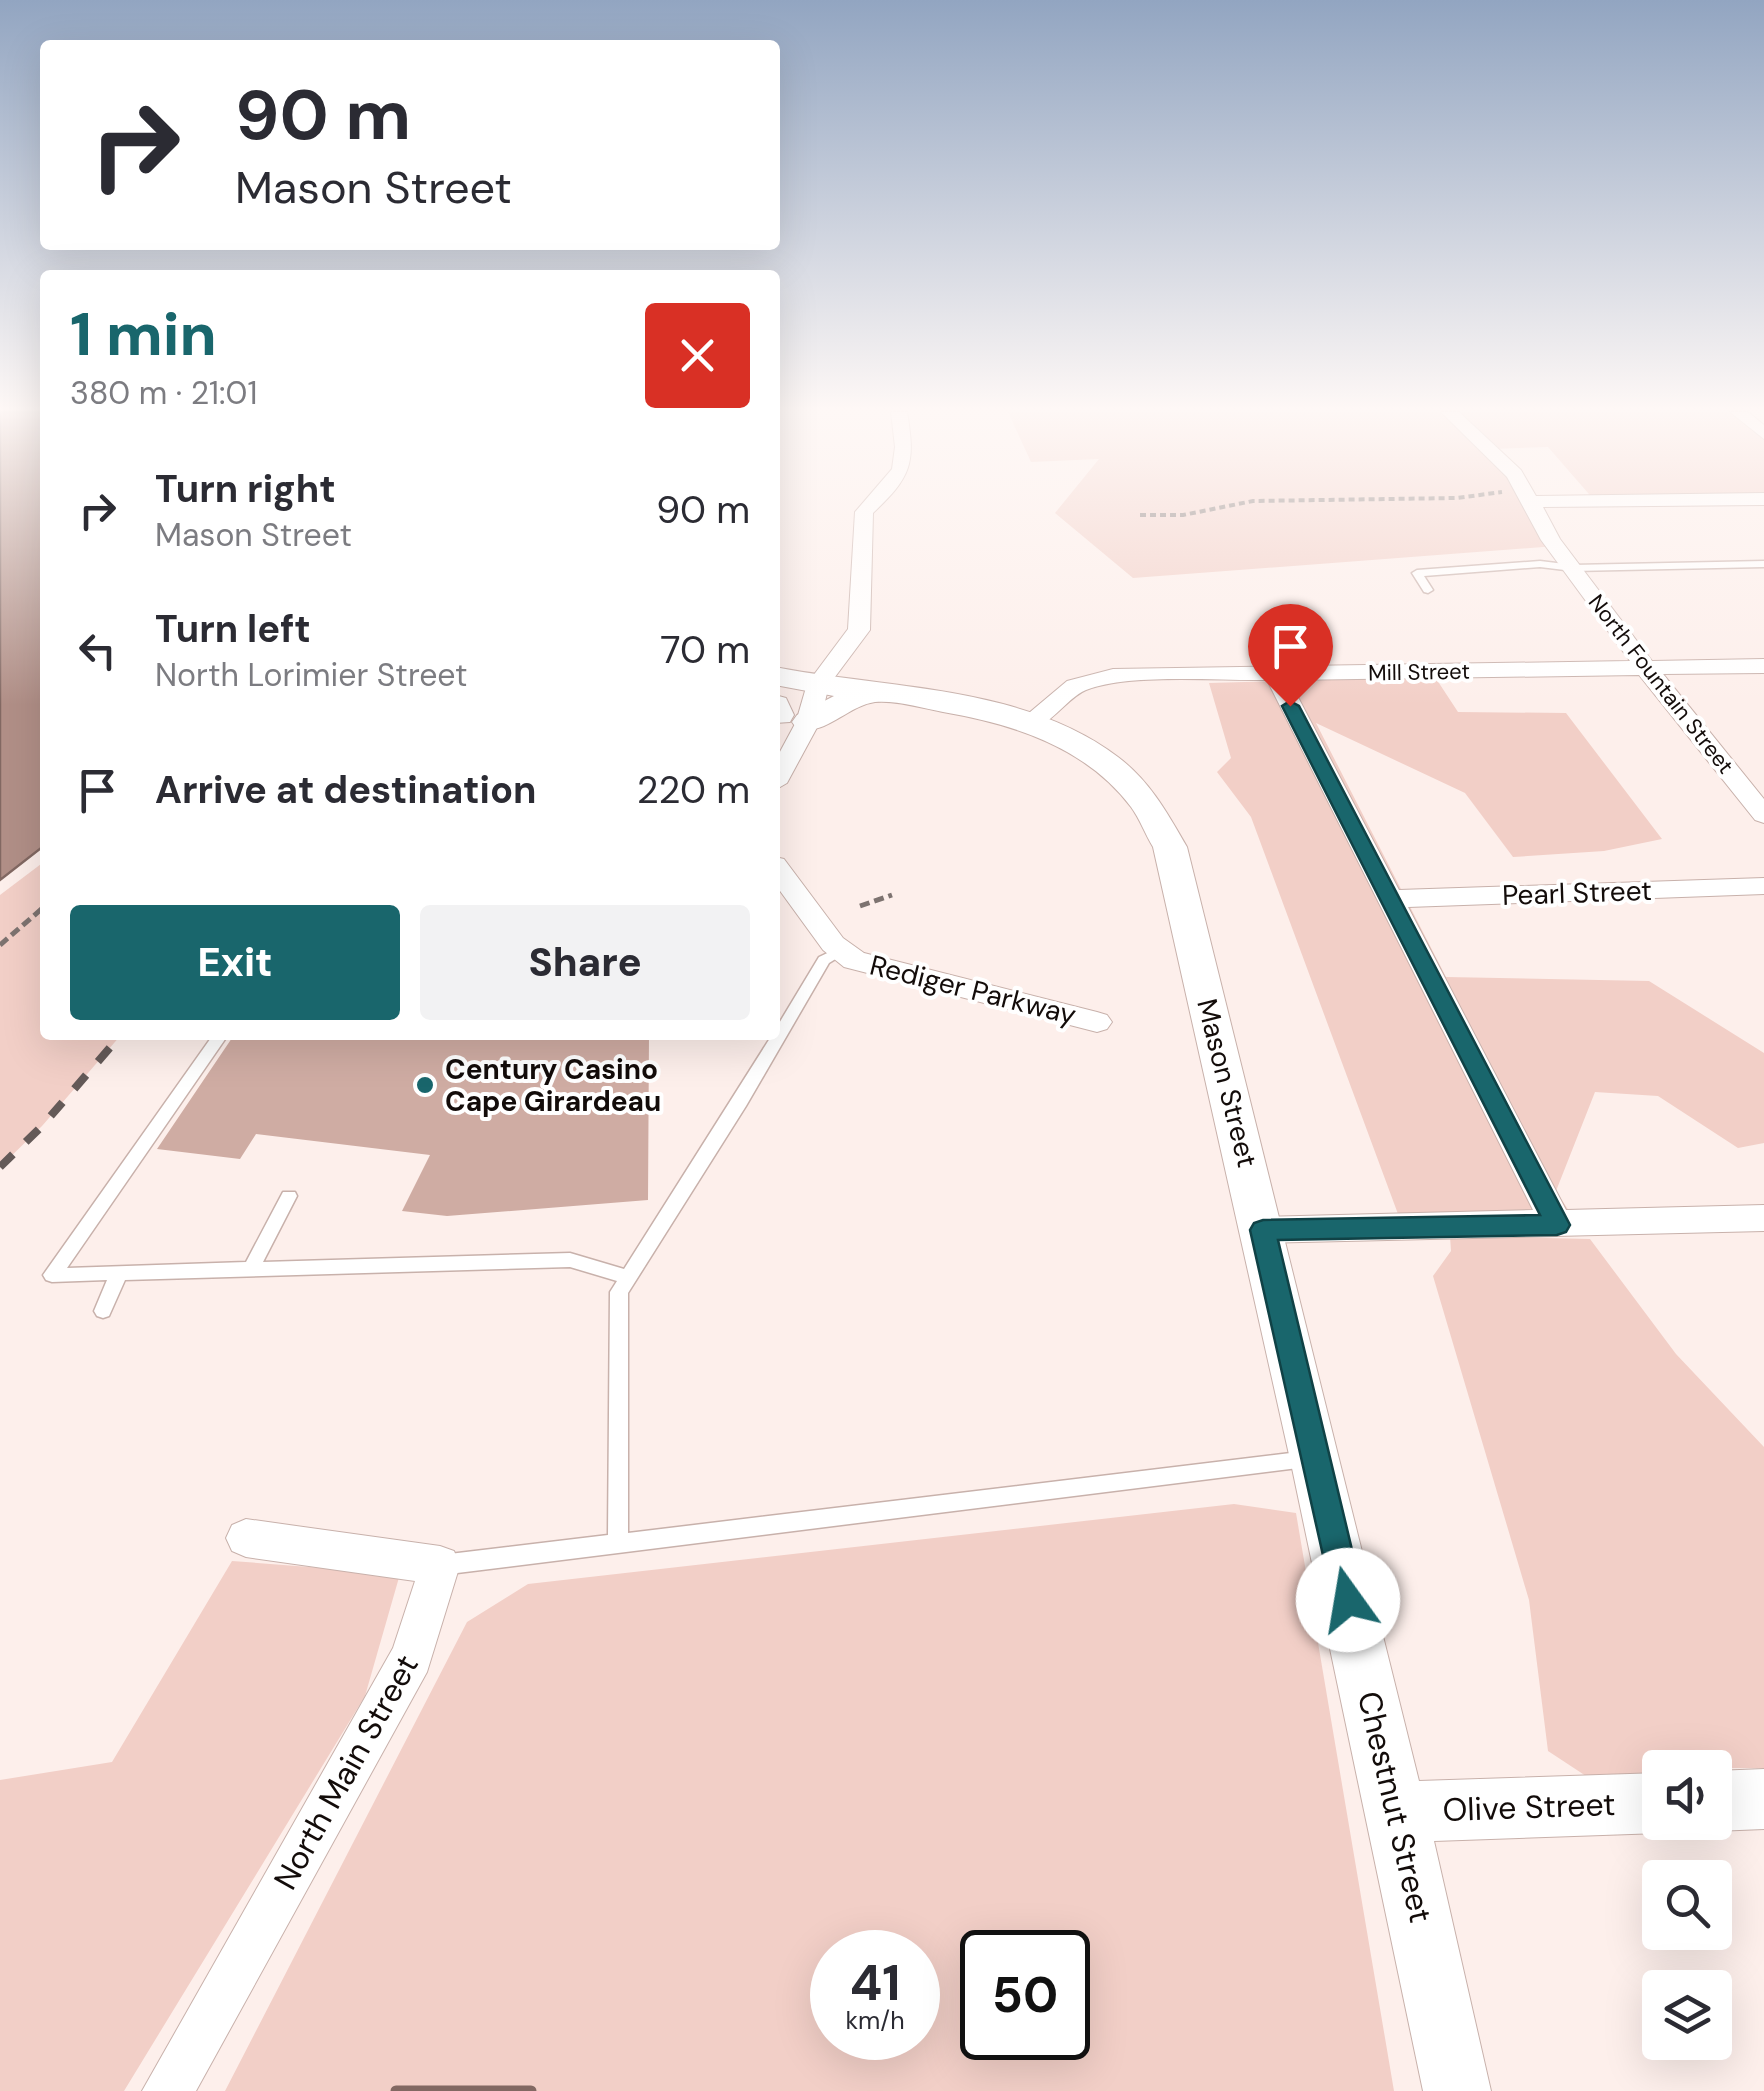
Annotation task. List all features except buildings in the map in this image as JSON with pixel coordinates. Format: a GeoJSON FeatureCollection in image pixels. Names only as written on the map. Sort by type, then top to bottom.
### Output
{"type":"FeatureCollection","features":[{"type":"Feature","properties":{"kind":"main road"},"geometry":{"type":"LineString","coordinates":[[780,677],[816,687]]}},
{"type":"Feature","properties":{"kind":"main road","name":"Mason Street"},"geometry":{"type":"LineString","coordinates":[[816,687],[940,700],[1029,722],[1102,759],[1142,800],[1170,847],[1263,1230]]}},
{"type":"Feature","properties":{"kind":"main road"},"geometry":{"type":"LineString","coordinates":[[784,716],[835,706],[873,693]]}},
{"type":"Feature","properties":{"kind":"main road","name":"Chestnut Street"},"geometry":{"type":"LineString","coordinates":[[1263,1230],[1398,1812],[1457,2091]]}},
{"type":"Feature","properties":{"kind":"main road"},"geometry":{"type":"LineString","coordinates":[[1732,1800],[1764,1799]]}},
{"type":"Feature","properties":{"kind":"main road","name":"Olive Street"},"geometry":{"type":"LineString","coordinates":[[1398,1812],[1642,1804]]}},
{"type":"Feature","properties":{"kind":"street"},"geometry":{"type":"LineString","coordinates":[[780,746],[784,716],[816,687],[859,630],[866,510]]}},
{"type":"Feature","properties":{"kind":"street","name":"North Fountain Street"},"geometry":{"type":"LineString","coordinates":[[1535,510],[1572,568],[1645,668],[1764,815]]}},
{"type":"Feature","properties":{"kind":"street","name":"Mill Street"},"geometry":{"type":"LineString","coordinates":[[1029,722],[1075,686],[1114,676],[1764,666]]}},
{"type":"Feature","properties":{"kind":"street"},"geometry":{"type":"LineString","coordinates":[[1275,674],[1557,1225]]}},
{"type":"Feature","properties":{"kind":"street","name":"Rediger Parkway"},"geometry":{"type":"LineString","coordinates":[[780,872],[840,952],[882,969],[1097,1022]]}},
{"type":"Feature","properties":{"kind":"street","name":"Pearl Street"},"geometry":{"type":"LineString","coordinates":[[1389,900],[1764,886]]}},
{"type":"Feature","properties":{"kind":"street"},"geometry":{"type":"LineString","coordinates":[[1263,1230],[1764,1218]]}},
{"type":"Feature","properties":{"kind":"street"},"geometry":{"type":"LineString","coordinates":[[246,1538],[440,1565]]}},
{"type":"Feature","properties":{"kind":"street","name":"North Main Street"},"geometry":{"type":"LineString","coordinates":[[168,2091],[412,1657],[440,1565]]}},
{"type":"Feature","properties":{"kind":"lane"},"geometry":{"type":"LineString","coordinates":[[1428,590],[1416,574],[1540,564],[1572,568],[1764,564]]}},
{"type":"Feature","properties":{"kind":"lane"},"geometry":{"type":"LineString","coordinates":[[780,1031],[824,960],[840,952]]}},
{"type":"Feature","properties":{"kind":"lane"},"geometry":{"type":"LineString","coordinates":[[217,1040],[52,1275],[570,1260],[628,1277]]}},
{"type":"Feature","properties":{"kind":"lane"},"geometry":{"type":"LineString","coordinates":[[618,1544],[618,1292],[775,1040]]}},
{"type":"Feature","properties":{"kind":"lane"},"geometry":{"type":"LineString","coordinates":[[251,1270],[289,1196]]}},
{"type":"Feature","properties":{"kind":"lane"},"geometry":{"type":"LineString","coordinates":[[103,1311],[119,1274]]}},
{"type":"Feature","properties":{"kind":"lane"},"geometry":{"type":"LineString","coordinates":[[440,1565],[1316,1458]]}},
{"type":"Feature","properties":{"kind":"path"},"geometry":{"type":"LineString","coordinates":[[1140,515],[1183,515],[1210,510]]}},
{"type":"Feature","properties":{"kind":"path"},"geometry":{"type":"LineString","coordinates":[[860,906],[892,895]]}},
{"type":"Feature","properties":{"kind":"path"},"geometry":{"type":"LineString","coordinates":[[0,945],[40,910]]}},
{"type":"Feature","properties":{"kind":"shaded area"},"geometry":{"type":"Polygon","coordinates":[[[0,510],[40,510],[40,849],[0,880],[0,510]]]}},
{"type":"Feature","properties":{"kind":"shaded area"},"geometry":{"type":"Polygon","coordinates":[[[1058,510],[1532,510],[1556,546],[1133,578],[1055,513],[1058,510]]]}},
{"type":"Feature","properties":{"kind":"shaded area"},"geometry":{"type":"Polygon","coordinates":[[[1435,677],[1458,712],[1566,713],[1662,839],[1604,851],[1513,857],[1465,793],[1316,723],[1446,977],[1649,981],[1764,1053],[1764,1143],[1738,1148],[1658,1096],[1595,1092],[1556,1191],[1569,1211],[1398,1214],[1251,817],[1217,772],[1231,758],[1209,683],[1435,677]]]}},
{"type":"Feature","properties":{"kind":"shaded area"},"geometry":{"type":"Polygon","coordinates":[[[40,865],[40,1040],[117,1040],[42,1126],[0,1167],[0,895],[40,865]]]}},
{"type":"Feature","properties":{"kind":"shaded area"},"geometry":{"type":"Polygon","coordinates":[[[1450,1236],[1590,1239],[1676,1354],[1764,1447],[1764,1768],[1732,1768],[1732,1750],[1642,1750],[1642,1774],[1586,1776],[1548,1751],[1529,1600],[1433,1276],[1451,1251],[1450,1236]]]}},
{"type":"Feature","properties":{"kind":"shaded area"},"geometry":{"type":"Polygon","coordinates":[[[1234,1504],[1296,1513],[1394,2091],[225,2091],[467,1622],[528,1584],[1234,1504]]]}},
{"type":"Feature","properties":{"kind":"shaded area"},"geometry":{"type":"Polygon","coordinates":[[[232,1561],[400,1574],[365,1696],[124,2091],[0,2091],[0,1780],[112,1762],[232,1561]]]}},
{"type":"Feature","properties":{"kind":"waterway"},"geometry":{"type":"LineString","coordinates":[[396,2091],[531,2091]]}},
{"type":"Feature","properties":{"kind":"railway"},"geometry":{"type":"LineString","coordinates":[[0,1167],[42,1126],[117,1040]]}},
{"type":"Feature","properties":{"kind":"place","name":"Century Casino Cape Girardeau"},"geometry":{"type":"Point","coordinates":[425,1085]}},
{"type":"Feature","properties":{"kind":"route"},"geometry":{"type":"LineString","coordinates":[[1290,706],[1557,1225],[1263,1230],[1348,1600]]}}]}
